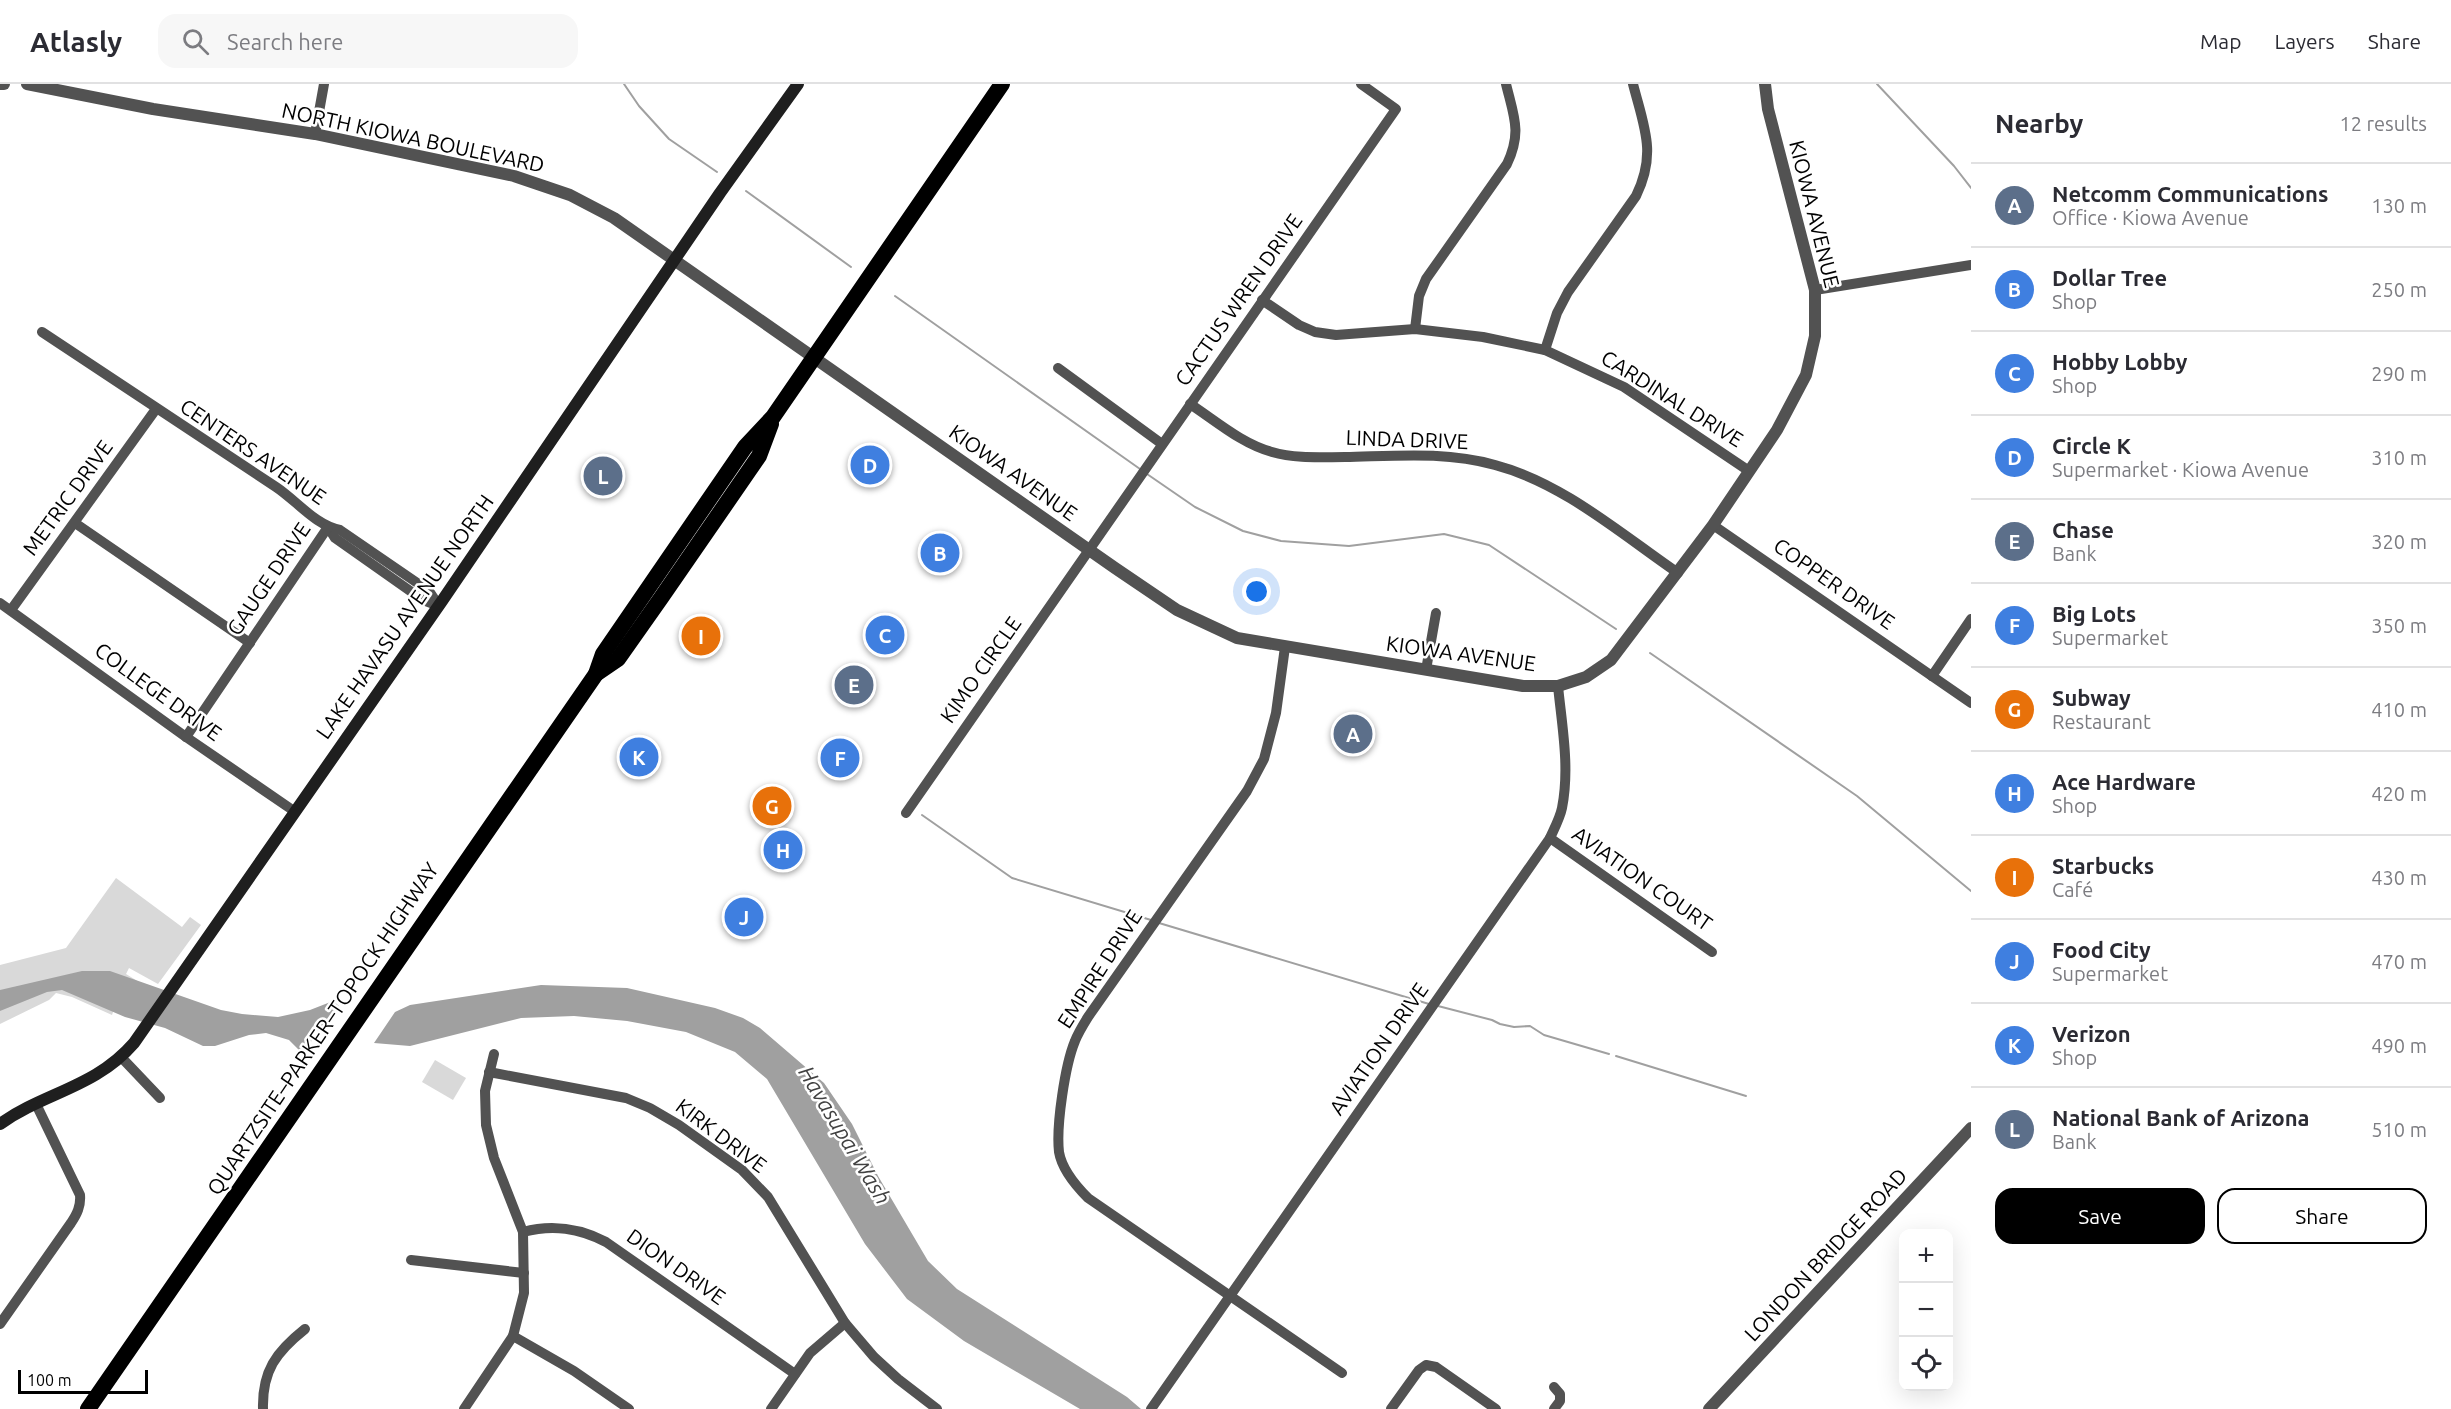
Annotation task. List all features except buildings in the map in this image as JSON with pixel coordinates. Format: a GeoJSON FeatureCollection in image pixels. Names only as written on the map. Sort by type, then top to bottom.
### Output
{"type":"FeatureCollection","features":[{"type":"Feature","properties":{"kind":"highway","name":"QUARTZSITE–PARKER–TOPOCK HIGHWAY"},"geometry":{"type":"LineString","coordinates":[[88,1409],[596,674],[618,659],[759,456],[773,417],[1002,84]]}},
{"type":"Feature","properties":{"kind":"main road","name":"LAKE HAVASU AVENUE NORTH"},"geometry":{"type":"LineString","coordinates":[[0,1124],[96,1076],[121,1057],[146,1026],[439,606],[741,162],[798,84]]}},
{"type":"Feature","properties":{"kind":"street","name":"NORTH KIOWA BOULEVARD"},"geometry":{"type":"LineString","coordinates":[[27,84],[153,109],[315,134],[514,176],[570,195],[614,218],[816,357]]}},
{"type":"Feature","properties":{"kind":"street"},"geometry":{"type":"LineString","coordinates":[[315,134],[324,84]]}},
{"type":"Feature","properties":{"kind":"street","name":"CACTUS WREN DRIVE"},"geometry":{"type":"LineString","coordinates":[[1088,549],[1396,109],[1361,84]]}},
{"type":"Feature","properties":{"kind":"street"},"geometry":{"type":"LineString","coordinates":[[1415,329],[1419,296],[1426,279],[1507,164],[1515,146],[1516,126],[1506,84]]}},
{"type":"Feature","properties":{"kind":"street"},"geometry":{"type":"LineString","coordinates":[[1545,350],[1557,314],[1568,292],[1636,196],[1642,183],[1648,163],[1648,140],[1633,84]]}},
{"type":"Feature","properties":{"kind":"street","name":"KIOWA AVENUE"},"geometry":{"type":"LineString","coordinates":[[816,357],[1088,549],[1177,610],[1209,627],[1237,638],[1285,647],[1523,686],[1558,686],[1586,677],[1611,660],[1713,525],[1777,430],[1806,375],[1815,336],[1815,290],[1768,109],[1765,84]]}},
{"type":"Feature","properties":{"kind":"street"},"geometry":{"type":"LineString","coordinates":[[1815,290],[1971,265]]}},
{"type":"Feature","properties":{"kind":"street","name":"CARDINAL DRIVE"},"geometry":{"type":"LineString","coordinates":[[1262,300],[1299,325],[1315,332],[1336,335],[1415,329],[1483,337],[1545,350],[1624,387],[1749,471]]}},
{"type":"Feature","properties":{"kind":"street","name":"CENTERS AVENUE"},"geometry":{"type":"LineString","coordinates":[[42,332],[279,489],[328,527],[340,530],[429,591],[439,606]]}},
{"type":"Feature","properties":{"kind":"street"},"geometry":{"type":"LineString","coordinates":[[1058,368],[1162,444]]}},
{"type":"Feature","properties":{"kind":"street","name":"LINDA DRIVE"},"geometry":{"type":"LineString","coordinates":[[1190,404],[1247,442],[1272,452],[1304,457],[1430,455],[1461,458],[1494,465],[1530,477],[1569,498],[1678,573]]}},
{"type":"Feature","properties":{"kind":"street","name":"METRIC DRIVE"},"geometry":{"type":"LineString","coordinates":[[11,610],[156,409]]}},
{"type":"Feature","properties":{"kind":"street"},"geometry":{"type":"LineString","coordinates":[[75,523],[250,643]]}},
{"type":"Feature","properties":{"kind":"street","name":"COPPER DRIVE"},"geometry":{"type":"LineString","coordinates":[[1713,525],[1971,703]]}},
{"type":"Feature","properties":{"kind":"street","name":"GAUGE DRIVE"},"geometry":{"type":"LineString","coordinates":[[186,737],[328,527]]}},
{"type":"Feature","properties":{"kind":"street","name":"KIMO CIRCLE"},"geometry":{"type":"LineString","coordinates":[[906,813],[1088,549]]}},
{"type":"Feature","properties":{"kind":"street","name":"COLLEGE DRIVE"},"geometry":{"type":"LineString","coordinates":[[0,603],[186,737],[294,811]]}},
{"type":"Feature","properties":{"kind":"street"},"geometry":{"type":"LineString","coordinates":[[1426,670],[1436,612]]}},
{"type":"Feature","properties":{"kind":"street"},"geometry":{"type":"LineString","coordinates":[[1932,676],[1971,619]]}},
{"type":"Feature","properties":{"kind":"street","name":"EMPIRE DRIVE"},"geometry":{"type":"LineString","coordinates":[[1285,647],[1276,713],[1264,759],[1246,791],[1088,1017],[1074,1042],[1068,1065],[1059,1131],[1059,1154],[1068,1173],[1089,1198],[1342,1373]]}},
{"type":"Feature","properties":{"kind":"street","name":"AVIATION DRIVE"},"geometry":{"type":"LineString","coordinates":[[1151,1409],[1550,838],[1562,810],[1566,782],[1566,758],[1558,686]]}},
{"type":"Feature","properties":{"kind":"street","name":"AVIATION COURT"},"geometry":{"type":"LineString","coordinates":[[1550,838],[1712,952]]}},
{"type":"Feature","properties":{"kind":"street"},"geometry":{"type":"LineString","coordinates":[[464,1409],[513,1336],[524,1293],[523,1232],[488,1139],[484,1105],[494,1054]]}},
{"type":"Feature","properties":{"kind":"street"},"geometry":{"type":"LineString","coordinates":[[121,1057],[160,1098]]}},
{"type":"Feature","properties":{"kind":"street","name":"KIRK DRIVE"},"geometry":{"type":"LineString","coordinates":[[489,1072],[626,1098],[680,1125],[742,1170],[768,1197],[845,1323],[890,1371],[937,1409]]}},
{"type":"Feature","properties":{"kind":"street"},"geometry":{"type":"LineString","coordinates":[[0,1324],[71,1223],[81,1201],[36,1104]]}},
{"type":"Feature","properties":{"kind":"street","name":"LONDON BRIDGE ROAD"},"geometry":{"type":"LineString","coordinates":[[1709,1409],[1971,1128]]}},
{"type":"Feature","properties":{"kind":"street","name":"DION DRIVE"},"geometry":{"type":"LineString","coordinates":[[523,1232],[562,1227],[599,1238],[795,1374]]}},
{"type":"Feature","properties":{"kind":"street"},"geometry":{"type":"LineString","coordinates":[[411,1260],[524,1273]]}},
{"type":"Feature","properties":{"kind":"street"},"geometry":{"type":"LineString","coordinates":[[771,1409],[810,1353],[845,1323]]}},
{"type":"Feature","properties":{"kind":"street"},"geometry":{"type":"LineString","coordinates":[[263,1409],[262,1390],[270,1367],[284,1345],[305,1329]]}},
{"type":"Feature","properties":{"kind":"street"},"geometry":{"type":"LineString","coordinates":[[513,1336],[574,1371],[628,1409]]}},
{"type":"Feature","properties":{"kind":"street"},"geometry":{"type":"LineString","coordinates":[[1391,1409],[1419,1370],[1426,1365],[1436,1366],[1496,1409]]}},
{"type":"Feature","properties":{"kind":"street"},"geometry":{"type":"LineString","coordinates":[[1554,1387],[1560,1394],[1560,1401],[1554,1409]]}},
{"type":"Feature","properties":{"kind":"street"},"geometry":{"type":"LineString","coordinates":[[1474,1409],[1481,1399]]}},
{"type":"Feature","properties":{"kind":"shaded area"},"geometry":{"type":"Polygon","coordinates":[[[116,878],[182,927],[190,917],[201,925],[158,984],[129,968],[126,974],[144,985],[116,1003],[112,1015],[72,997],[56,993],[49,1000],[0,1024],[0,965],[66,948],[116,878]]]}},
{"type":"Feature","properties":{"kind":"shaded area"},"geometry":{"type":"Polygon","coordinates":[[[435,1060],[466,1078],[453,1100],[422,1082],[435,1060]]]}},
{"type":"Feature","properties":{"kind":"water"},"geometry":{"type":"Polygon","coordinates":[[[82,971],[110,971],[221,1010],[242,1014],[278,1017],[310,1010],[333,1001],[339,1006],[302,1053],[289,1040],[266,1033],[249,1035],[215,1046],[203,1046],[165,1028],[125,1017],[62,990],[47,992],[0,1011],[0,990],[82,971]]]}},
{"type":"Feature","properties":{"kind":"water","name":"Havasupai Wash"},"geometry":{"type":"Polygon","coordinates":[[[541,985],[627,988],[715,1008],[743,1018],[760,1028],[824,1083],[852,1124],[878,1176],[928,1261],[957,1289],[1127,1397],[1141,1409],[1080,1409],[964,1341],[907,1299],[865,1244],[767,1079],[735,1052],[686,1032],[627,1021],[574,1016],[521,1018],[410,1046],[374,1043],[395,1012],[410,1005],[541,985]]]}},
{"type":"Feature","properties":{"kind":"waterway"},"geometry":{"type":"LineString","coordinates":[[624,84],[639,106],[669,139],[717,172]]}},
{"type":"Feature","properties":{"kind":"waterway"},"geometry":{"type":"LineString","coordinates":[[1877,84],[1954,166],[1971,188]]}},
{"type":"Feature","properties":{"kind":"waterway"},"geometry":{"type":"LineString","coordinates":[[746,191],[851,267]]}},
{"type":"Feature","properties":{"kind":"waterway"},"geometry":{"type":"LineString","coordinates":[[895,296],[1140,469]]}},
{"type":"Feature","properties":{"kind":"waterway"},"geometry":{"type":"LineString","coordinates":[[1147,474],[1195,507],[1243,531],[1281,541],[1349,546],[1444,534],[1489,545],[1616,629]]}},
{"type":"Feature","properties":{"kind":"waterway"},"geometry":{"type":"LineString","coordinates":[[1650,653],[1857,796],[1971,891]]}},
{"type":"Feature","properties":{"kind":"waterway"},"geometry":{"type":"LineString","coordinates":[[922,815],[1012,878],[1151,920]]}},
{"type":"Feature","properties":{"kind":"waterway"},"geometry":{"type":"LineString","coordinates":[[1159,923],[1429,1004]]}},
{"type":"Feature","properties":{"kind":"waterway"},"geometry":{"type":"LineString","coordinates":[[1438,1006],[1500,1024],[1514,1027],[1530,1026],[1544,1035],[1609,1054]]}},
{"type":"Feature","properties":{"kind":"waterway"},"geometry":{"type":"LineString","coordinates":[[1616,1056],[1746,1096]]}},
{"type":"Feature","properties":{"kind":"place","name":"Circle K"},"geometry":{"type":"Point","coordinates":[870,465]}},
{"type":"Feature","properties":{"kind":"place","name":"National Bank of Arizona"},"geometry":{"type":"Point","coordinates":[603,476]}},
{"type":"Feature","properties":{"kind":"place","name":"Dollar Tree"},"geometry":{"type":"Point","coordinates":[940,553]}},
{"type":"Feature","properties":{"kind":"place","name":"Hobby Lobby"},"geometry":{"type":"Point","coordinates":[885,635]}},
{"type":"Feature","properties":{"kind":"place","name":"Starbucks"},"geometry":{"type":"Point","coordinates":[701,636]}},
{"type":"Feature","properties":{"kind":"place","name":"Chase"},"geometry":{"type":"Point","coordinates":[854,685]}},
{"type":"Feature","properties":{"kind":"place","name":"Netcomm Communications"},"geometry":{"type":"Point","coordinates":[1353,734]}},
{"type":"Feature","properties":{"kind":"place","name":"Verizon"},"geometry":{"type":"Point","coordinates":[639,757]}},
{"type":"Feature","properties":{"kind":"place","name":"Big Lots"},"geometry":{"type":"Point","coordinates":[840,758]}},
{"type":"Feature","properties":{"kind":"place","name":"Subway"},"geometry":{"type":"Point","coordinates":[772,806]}},
{"type":"Feature","properties":{"kind":"place","name":"Ace Hardware"},"geometry":{"type":"Point","coordinates":[783,850]}},
{"type":"Feature","properties":{"kind":"place","name":"Food City"},"geometry":{"type":"Point","coordinates":[744,917]}}]}
